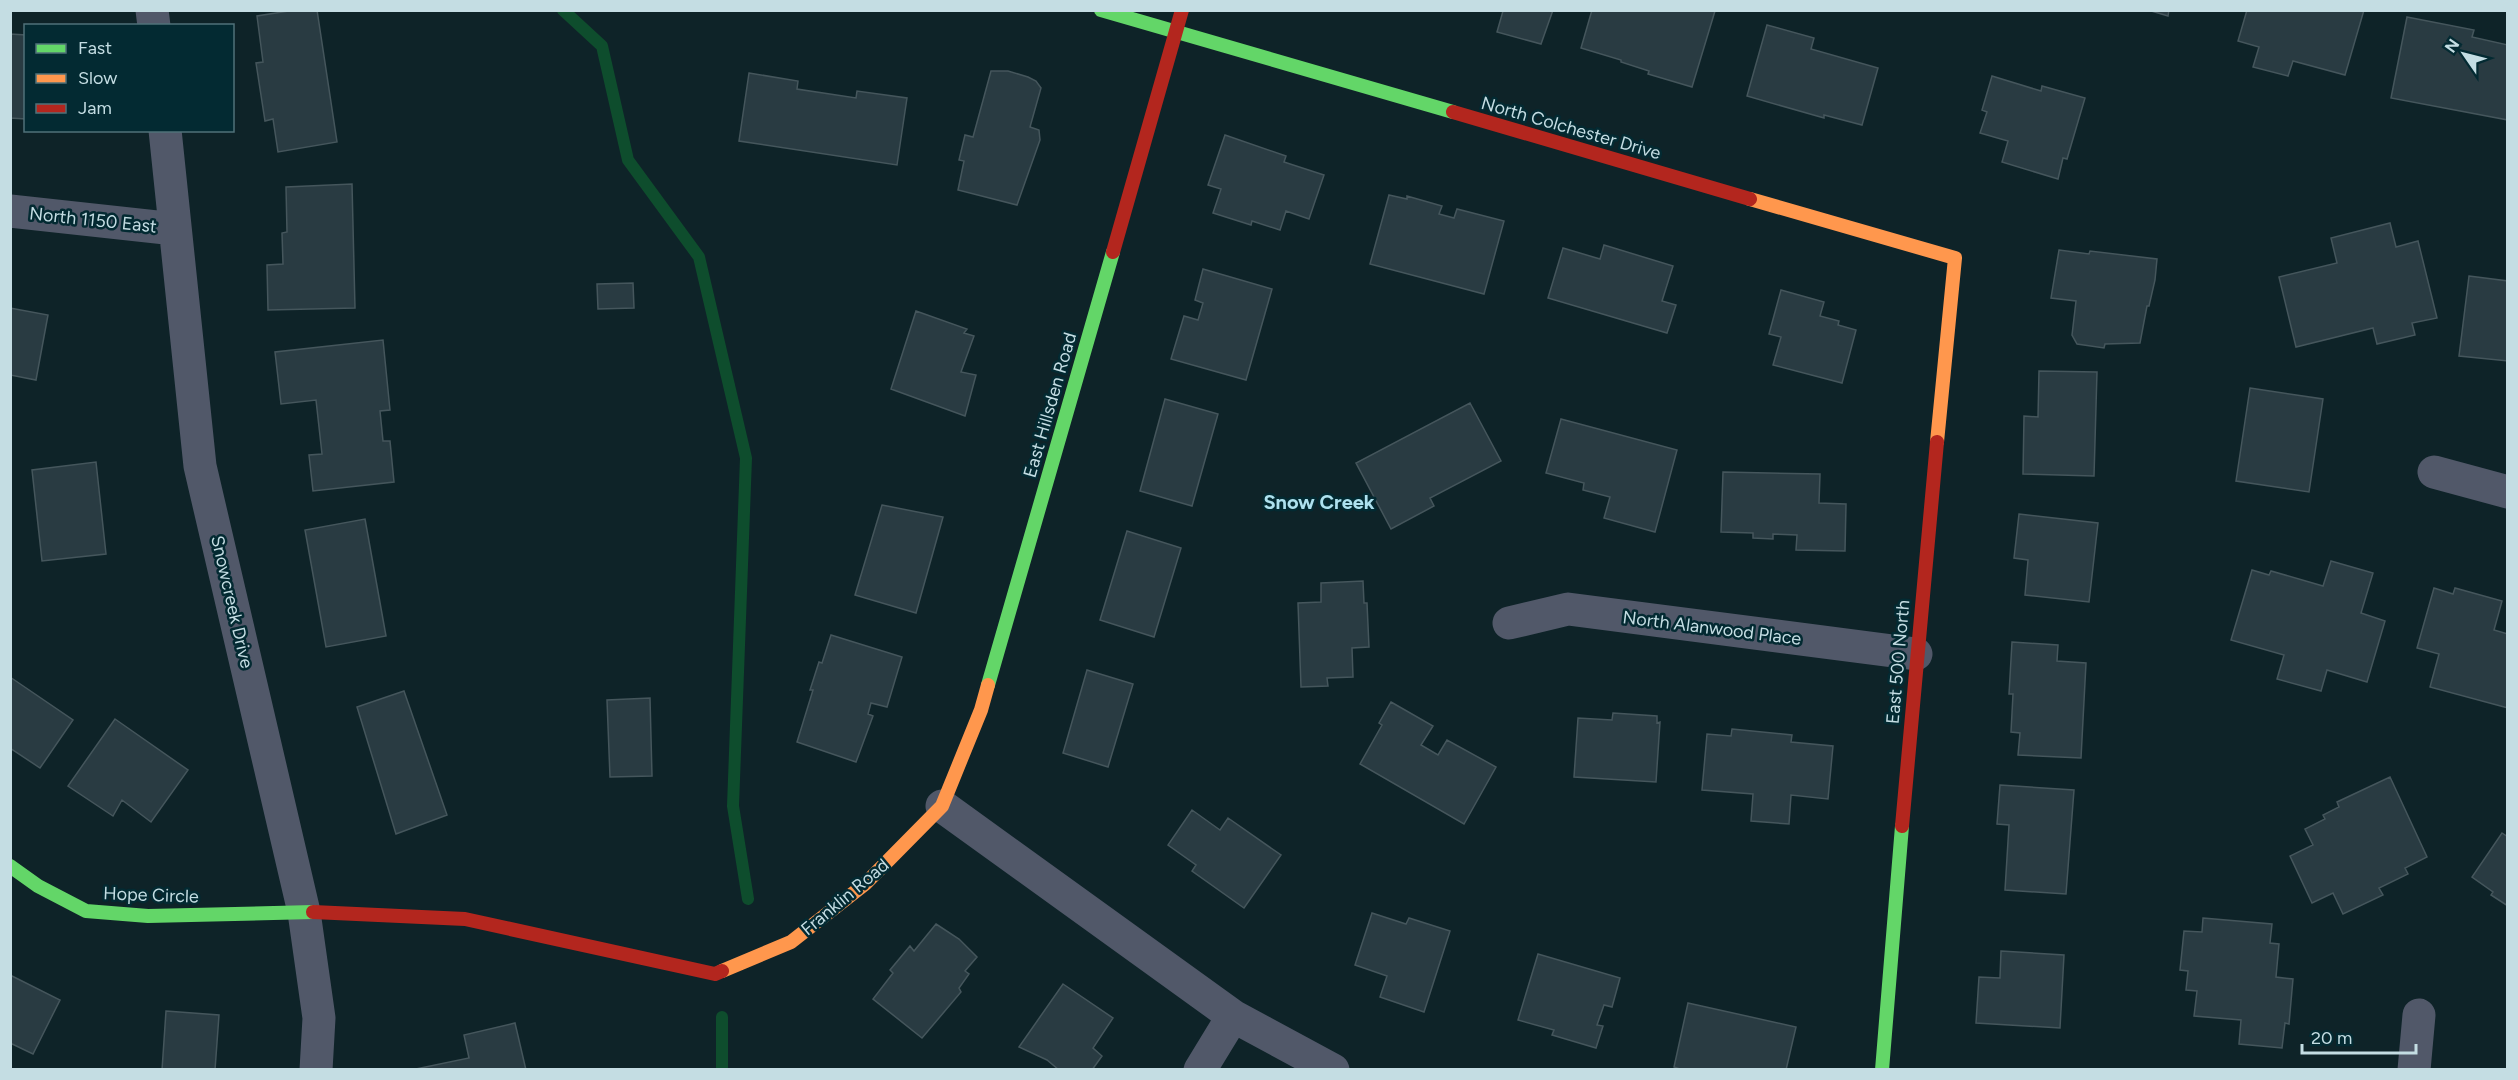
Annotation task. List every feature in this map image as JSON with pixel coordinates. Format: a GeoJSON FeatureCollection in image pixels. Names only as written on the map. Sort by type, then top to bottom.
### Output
{"type":"FeatureCollection","features":[{"type":"Feature","properties":{"kind":"street","name":"North Colchester Drive"},"geometry":{"type":"LineString","coordinates":[[1101,10],[1955,258]]}},
{"type":"Feature","properties":{"kind":"street","name":"East Hillsden Road"},"geometry":{"type":"LineString","coordinates":[[942,806],[981,710],[1182,10]]}},
{"type":"Feature","properties":{"kind":"street","name":"Snowcreek Drive"},"geometry":{"type":"LineString","coordinates":[[165,132],[200,466],[304,912],[319,1018],[316,1070]]}},
{"type":"Feature","properties":{"kind":"street","name":"North 1150 East"},"geometry":{"type":"LineString","coordinates":[[10,211],[175,228]]}},
{"type":"Feature","properties":{"kind":"street","name":"East 500 North"},"geometry":{"type":"LineString","coordinates":[[1882,1070],[1916,654],[1955,258]]}},
{"type":"Feature","properties":{"kind":"street"},"geometry":{"type":"LineString","coordinates":[[2434,472],[2508,492]]}},
{"type":"Feature","properties":{"kind":"street","name":"North Alanwood Place"},"geometry":{"type":"LineString","coordinates":[[1509,623],[1568,609],[1916,654]]}},
{"type":"Feature","properties":{"kind":"street","name":"Franklin Road"},"geometry":{"type":"LineString","coordinates":[[304,912],[465,919],[715,974],[791,942],[865,884],[942,806]]}},
{"type":"Feature","properties":{"kind":"street"},"geometry":{"type":"LineString","coordinates":[[942,806],[1233,1016],[1333,1070]]}},
{"type":"Feature","properties":{"kind":"street","name":"Hope Circle"},"geometry":{"type":"LineString","coordinates":[[10,866],[38,886],[86,910],[148,916],[304,912]]}},
{"type":"Feature","properties":{"kind":"street"},"geometry":{"type":"LineString","coordinates":[[2414,1070],[2419,1015]]}},
{"type":"Feature","properties":{"kind":"street"},"geometry":{"type":"LineString","coordinates":[[1200,1070],[1233,1016]]}},
{"type":"Feature","properties":{"kind":"building"},"geometry":{"type":"Polygon","coordinates":[[[295,10],[317,10],[337,142],[278,152],[273,119],[265,121],[256,63],[263,62],[257,16],[295,10]]]}},
{"type":"Feature","properties":{"kind":"building"},"geometry":{"type":"Polygon","coordinates":[[[1500,10],[1553,10],[1541,44],[1497,32],[1503,11],[1500,10]]]}},
{"type":"Feature","properties":{"kind":"building"},"geometry":{"type":"Polygon","coordinates":[[[1592,10],[1715,11],[1692,87],[1648,74],[1649,71],[1621,62],[1621,60],[1581,48],[1592,10]]]}},
{"type":"Feature","properties":{"kind":"building"},"geometry":{"type":"Polygon","coordinates":[[[2148,10],[2169,10],[2168,16],[2148,10]]]}},
{"type":"Feature","properties":{"kind":"building"},"geometry":{"type":"Polygon","coordinates":[[[2247,10],[2364,10],[2345,75],[2293,61],[2288,76],[2253,67],[2259,47],[2238,41],[2247,10]]]}},
{"type":"Feature","properties":{"kind":"building"},"geometry":{"type":"Polygon","coordinates":[[[2407,17],[2474,30],[2472,37],[2508,45],[2508,120],[2391,98],[2407,17]]]}},
{"type":"Feature","properties":{"kind":"building"},"geometry":{"type":"Polygon","coordinates":[[[1767,25],[1814,38],[1811,49],[1878,68],[1862,125],[1824,115],[1824,118],[1747,96],[1767,25]]]}},
{"type":"Feature","properties":{"kind":"building"},"geometry":{"type":"Polygon","coordinates":[[[10,34],[24,35],[24,119],[10,118],[10,34]]]}},
{"type":"Feature","properties":{"kind":"building"},"geometry":{"type":"Polygon","coordinates":[[[991,71],[1008,71],[1028,77],[1036,81],[1041,88],[1030,127],[1039,130],[1040,140],[1017,205],[958,190],[964,161],[959,160],[965,135],[973,137],[991,71]]]}},
{"type":"Feature","properties":{"kind":"building"},"geometry":{"type":"Polygon","coordinates":[[[749,73],[798,81],[797,89],[856,98],[857,91],[907,98],[897,165],[739,141],[749,73]]]}},
{"type":"Feature","properties":{"kind":"building"},"geometry":{"type":"Polygon","coordinates":[[[1992,76],[2041,91],[2042,86],[2085,98],[2067,159],[2063,158],[2058,179],[2002,162],[2008,141],[1980,133],[1987,112],[1982,110],[1992,76]]]}},
{"type":"Feature","properties":{"kind":"building"},"geometry":{"type":"Polygon","coordinates":[[[1225,135],[1286,156],[1284,162],[1324,175],[1309,219],[1286,211],[1280,230],[1252,221],[1251,225],[1213,213],[1221,189],[1208,185],[1225,135]]]}},
{"type":"Feature","properties":{"kind":"building"},"geometry":{"type":"Polygon","coordinates":[[[352,184],[355,308],[268,310],[267,265],[283,264],[282,233],[287,232],[286,187],[352,184]]]}},
{"type":"Feature","properties":{"kind":"building"},"geometry":{"type":"Polygon","coordinates":[[[1389,195],[1407,199],[1407,196],[1442,206],[1439,214],[1454,218],[1457,209],[1504,221],[1484,294],[1370,264],[1389,195]]]}},
{"type":"Feature","properties":{"kind":"building"},"geometry":{"type":"Polygon","coordinates":[[[2390,223],[2396,247],[2418,241],[2437,318],[2412,323],[2415,335],[2377,344],[2373,328],[2296,347],[2279,277],[2337,263],[2331,238],[2390,223]]]}},
{"type":"Feature","properties":{"kind":"building"},"geometry":{"type":"Polygon","coordinates":[[[1604,245],[1673,266],[1662,301],[1676,305],[1667,333],[1548,298],[1563,248],[1600,259],[1604,245]]]}},
{"type":"Feature","properties":{"kind":"building"},"geometry":{"type":"Polygon","coordinates":[[[2059,250],[2089,254],[2090,251],[2157,259],[2155,280],[2140,343],[2105,344],[2104,348],[2077,344],[2072,335],[2076,301],[2051,298],[2059,250]]]}},
{"type":"Feature","properties":{"kind":"building"},"geometry":{"type":"Polygon","coordinates":[[[1203,269],[1272,289],[1246,380],[1171,359],[1184,316],[1198,320],[1203,303],[1195,300],[1203,269]]]}},
{"type":"Feature","properties":{"kind":"building"},"geometry":{"type":"Polygon","coordinates":[[[2469,276],[2508,281],[2508,361],[2459,356],[2469,276]]]}},
{"type":"Feature","properties":{"kind":"building"},"geometry":{"type":"Polygon","coordinates":[[[633,283],[634,308],[598,309],[597,284],[633,283]]]}},
{"type":"Feature","properties":{"kind":"building"},"geometry":{"type":"Polygon","coordinates":[[[1781,290],[1824,302],[1820,316],[1839,321],[1838,325],[1856,330],[1842,383],[1773,365],[1781,337],[1769,334],[1781,290]]]}},
{"type":"Feature","properties":{"kind":"building"},"geometry":{"type":"Polygon","coordinates":[[[10,308],[48,315],[36,380],[10,375],[10,308]]]}},
{"type":"Feature","properties":{"kind":"building"},"geometry":{"type":"Polygon","coordinates":[[[916,311],[967,329],[964,333],[974,336],[961,372],[976,375],[965,416],[891,389],[916,311]]]}},
{"type":"Feature","properties":{"kind":"building"},"geometry":{"type":"Polygon","coordinates":[[[383,340],[390,410],[380,411],[383,441],[390,441],[394,482],[313,491],[309,455],[322,454],[316,400],[281,404],[275,352],[383,340]]]}},
{"type":"Feature","properties":{"kind":"building"},"geometry":{"type":"Polygon","coordinates":[[[2039,371],[2097,372],[2094,476],[2023,474],[2024,416],[2038,417],[2039,371]]]}},
{"type":"Feature","properties":{"kind":"building"},"geometry":{"type":"Polygon","coordinates":[[[2250,388],[2323,399],[2309,492],[2236,481],[2250,388]]]}},
{"type":"Feature","properties":{"kind":"building"},"geometry":{"type":"Polygon","coordinates":[[[1165,399],[1218,414],[1192,506],[1140,491],[1165,399]]]}},
{"type":"Feature","properties":{"kind":"building"},"geometry":{"type":"Polygon","coordinates":[[[1470,403],[1501,461],[1430,498],[1434,506],[1391,529],[1356,463],[1470,403]]]}},
{"type":"Feature","properties":{"kind":"building"},"geometry":{"type":"Polygon","coordinates":[[[1561,419],[1677,450],[1655,532],[1604,518],[1610,497],[1583,490],[1584,483],[1546,473],[1561,419]]]}},
{"type":"Feature","properties":{"kind":"building"},"geometry":{"type":"Polygon","coordinates":[[[96,462],[106,554],[42,561],[32,470],[96,462]]]}},
{"type":"Feature","properties":{"kind":"building"},"geometry":{"type":"Polygon","coordinates":[[[1723,472],[1820,474],[1819,503],[1846,504],[1845,551],[1796,550],[1797,535],[1773,534],[1773,539],[1753,538],[1753,533],[1721,532],[1723,472]]]}},
{"type":"Feature","properties":{"kind":"building"},"geometry":{"type":"Polygon","coordinates":[[[882,505],[943,517],[916,613],[855,595],[882,505]]]}},
{"type":"Feature","properties":{"kind":"building"},"geometry":{"type":"Polygon","coordinates":[[[2019,514],[2098,523],[2089,602],[2025,595],[2028,560],[2014,558],[2019,514]]]}},
{"type":"Feature","properties":{"kind":"building"},"geometry":{"type":"Polygon","coordinates":[[[365,519],[386,636],[326,647],[305,530],[365,519]]]}},
{"type":"Feature","properties":{"kind":"building"},"geometry":{"type":"Polygon","coordinates":[[[1127,531],[1181,548],[1154,637],[1100,620],[1127,531]]]}},
{"type":"Feature","properties":{"kind":"building"},"geometry":{"type":"Polygon","coordinates":[[[2331,561],[2373,573],[2361,613],[2385,621],[2367,682],[2327,670],[2321,691],[2277,679],[2284,655],[2231,640],[2252,570],[2269,575],[2271,571],[2323,586],[2331,561]]]}},
{"type":"Feature","properties":{"kind":"building"},"geometry":{"type":"Polygon","coordinates":[[[1363,581],[1364,603],[1367,603],[1369,647],[1352,648],[1353,677],[1327,678],[1328,686],[1301,687],[1298,603],[1321,602],[1321,583],[1363,581]]]}},
{"type":"Feature","properties":{"kind":"building"},"geometry":{"type":"Polygon","coordinates":[[[2434,588],[2453,594],[2455,588],[2502,601],[2494,630],[2508,634],[2508,708],[2430,687],[2439,654],[2417,648],[2434,588]]]}},
{"type":"Feature","properties":{"kind":"building"},"geometry":{"type":"Polygon","coordinates":[[[831,635],[902,657],[887,707],[871,703],[868,714],[873,716],[856,762],[797,742],[813,690],[810,690],[831,635]]]}},
{"type":"Feature","properties":{"kind":"building"},"geometry":{"type":"Polygon","coordinates":[[[2012,642],[2058,645],[2057,661],[2086,663],[2081,758],[2018,755],[2020,733],[2011,732],[2013,694],[2009,694],[2012,642]]]}},
{"type":"Feature","properties":{"kind":"building"},"geometry":{"type":"Polygon","coordinates":[[[1087,670],[1133,684],[1108,767],[1063,753],[1087,670]]]}},
{"type":"Feature","properties":{"kind":"building"},"geometry":{"type":"Polygon","coordinates":[[[10,677],[73,720],[40,768],[10,748],[10,677]]]}},
{"type":"Feature","properties":{"kind":"building"},"geometry":{"type":"Polygon","coordinates":[[[404,691],[447,815],[396,834],[357,707],[404,691]]]}},
{"type":"Feature","properties":{"kind":"building"},"geometry":{"type":"Polygon","coordinates":[[[650,698],[652,776],[610,777],[607,700],[650,698]]]}},
{"type":"Feature","properties":{"kind":"building"},"geometry":{"type":"Polygon","coordinates":[[[1391,702],[1433,726],[1421,745],[1438,755],[1447,740],[1496,767],[1464,824],[1360,764],[1382,725],[1379,723],[1391,702]]]}},
{"type":"Feature","properties":{"kind":"building"},"geometry":{"type":"Polygon","coordinates":[[[1613,713],[1657,716],[1657,723],[1660,722],[1656,782],[1574,777],[1578,718],[1612,720],[1613,713]]]}},
{"type":"Feature","properties":{"kind":"building"},"geometry":{"type":"Polygon","coordinates":[[[115,719],[188,770],[151,822],[122,800],[113,816],[68,786],[115,719]]]}},
{"type":"Feature","properties":{"kind":"building"},"geometry":{"type":"Polygon","coordinates":[[[1732,729],[1792,735],[1791,742],[1833,746],[1828,799],[1791,795],[1789,824],[1751,821],[1753,794],[1702,790],[1707,734],[1731,736],[1732,729]]]}},
{"type":"Feature","properties":{"kind":"building"},"geometry":{"type":"Polygon","coordinates":[[[2390,777],[2427,857],[2405,868],[2408,874],[2379,888],[2383,895],[2343,914],[2333,893],[2312,903],[2290,856],[2313,845],[2305,829],[2325,819],[2323,815],[2339,807],[2337,802],[2390,777]]]}},
{"type":"Feature","properties":{"kind":"building"},"geometry":{"type":"Polygon","coordinates":[[[2000,785],[2074,790],[2066,894],[2005,890],[2009,825],[1997,824],[2000,785]]]}},
{"type":"Feature","properties":{"kind":"building"},"geometry":{"type":"Polygon","coordinates":[[[1192,810],[1220,830],[1228,818],[1281,855],[1244,908],[1192,871],[1196,865],[1168,845],[1192,810]]]}},
{"type":"Feature","properties":{"kind":"building"},"geometry":{"type":"Polygon","coordinates":[[[2502,833],[2508,837],[2508,906],[2491,895],[2493,892],[2472,877],[2502,833]]]}},
{"type":"Feature","properties":{"kind":"building"},"geometry":{"type":"Polygon","coordinates":[[[1372,913],[1406,924],[1409,918],[1450,931],[1424,1012],[1380,997],[1387,976],[1355,965],[1372,913]]]}},
{"type":"Feature","properties":{"kind":"building"},"geometry":{"type":"Polygon","coordinates":[[[2203,918],[2272,924],[2270,943],[2279,944],[2276,977],[2293,979],[2289,1024],[2285,1023],[2282,1048],[2239,1044],[2241,1020],[2194,1016],[2197,991],[2186,990],[2188,971],[2180,970],[2184,931],[2202,932],[2203,918]]]}},
{"type":"Feature","properties":{"kind":"building"},"geometry":{"type":"Polygon","coordinates":[[[936,924],[959,939],[977,957],[965,971],[969,974],[959,988],[961,992],[922,1038],[873,999],[893,973],[890,970],[910,946],[914,951],[936,924]]]}},
{"type":"Feature","properties":{"kind":"building"},"geometry":{"type":"Polygon","coordinates":[[[2001,951],[2064,955],[2060,1028],[1976,1023],[1979,977],[2000,978],[2001,951]]]}},
{"type":"Feature","properties":{"kind":"building"},"geometry":{"type":"Polygon","coordinates":[[[1538,954],[1620,978],[1612,1007],[1604,1005],[1597,1025],[1603,1026],[1596,1048],[1552,1035],[1554,1030],[1518,1020],[1538,954]]]}},
{"type":"Feature","properties":{"kind":"building"},"geometry":{"type":"Polygon","coordinates":[[[10,975],[60,1000],[33,1054],[10,1043],[10,975]]]}},
{"type":"Feature","properties":{"kind":"building"},"geometry":{"type":"Polygon","coordinates":[[[1063,984],[1113,1018],[1093,1048],[1102,1056],[1092,1070],[1059,1070],[1047,1060],[1019,1047],[1063,984]]]}},
{"type":"Feature","properties":{"kind":"building"},"geometry":{"type":"Polygon","coordinates":[[[1688,1003],[1796,1027],[1786,1070],[1683,1070],[1674,1067],[1688,1003]]]}},
{"type":"Feature","properties":{"kind":"building"},"geometry":{"type":"Polygon","coordinates":[[[166,1011],[219,1015],[215,1070],[162,1070],[166,1011]]]}},
{"type":"Feature","properties":{"kind":"building"},"geometry":{"type":"Polygon","coordinates":[[[515,1023],[526,1070],[411,1070],[469,1058],[464,1035],[515,1023]]]}},
{"type":"Feature","properties":{"kind":"waterway"},"geometry":{"type":"LineString","coordinates":[[563,10],[602,46],[628,160],[699,257],[746,458],[733,806],[748,899]]}},
{"type":"Feature","properties":{"kind":"waterway"},"geometry":{"type":"LineString","coordinates":[[722,1017],[722,1070]]}},
{"type":"Feature","properties":{"kind":"traffic: fast"},"geometry":{"type":"LineString","coordinates":[[1101,10],[1453,112]]}},
{"type":"Feature","properties":{"kind":"traffic: fast"},"geometry":{"type":"LineString","coordinates":[[988,685],[1113,252]]}},
{"type":"Feature","properties":{"kind":"traffic: fast"},"geometry":{"type":"LineString","coordinates":[[1882,1070],[1902,826]]}},
{"type":"Feature","properties":{"kind":"traffic: fast"},"geometry":{"type":"LineString","coordinates":[[10,866],[38,886],[86,911],[148,916],[313,912]]}},
{"type":"Feature","properties":{"kind":"traffic: slow"},"geometry":{"type":"LineString","coordinates":[[1750,199],[1955,258],[1937,442]]}},
{"type":"Feature","properties":{"kind":"traffic: slow"},"geometry":{"type":"LineString","coordinates":[[722,971],[791,942],[865,884],[942,806],[981,710],[988,685]]}},
{"type":"Feature","properties":{"kind":"traffic: jam"},"geometry":{"type":"LineString","coordinates":[[1113,252],[1182,10]]}},
{"type":"Feature","properties":{"kind":"traffic: jam"},"geometry":{"type":"LineString","coordinates":[[1453,112],[1750,199]]}},
{"type":"Feature","properties":{"kind":"traffic: jam"},"geometry":{"type":"LineString","coordinates":[[1902,826],[1937,442]]}},
{"type":"Feature","properties":{"kind":"traffic: jam"},"geometry":{"type":"LineString","coordinates":[[313,912],[465,919],[715,974],[722,971]]}},
{"type":"Feature","properties":{"kind":"district","name":"Snow Creek"},"geometry":{"type":"Point","coordinates":[1319,502]}}]}
